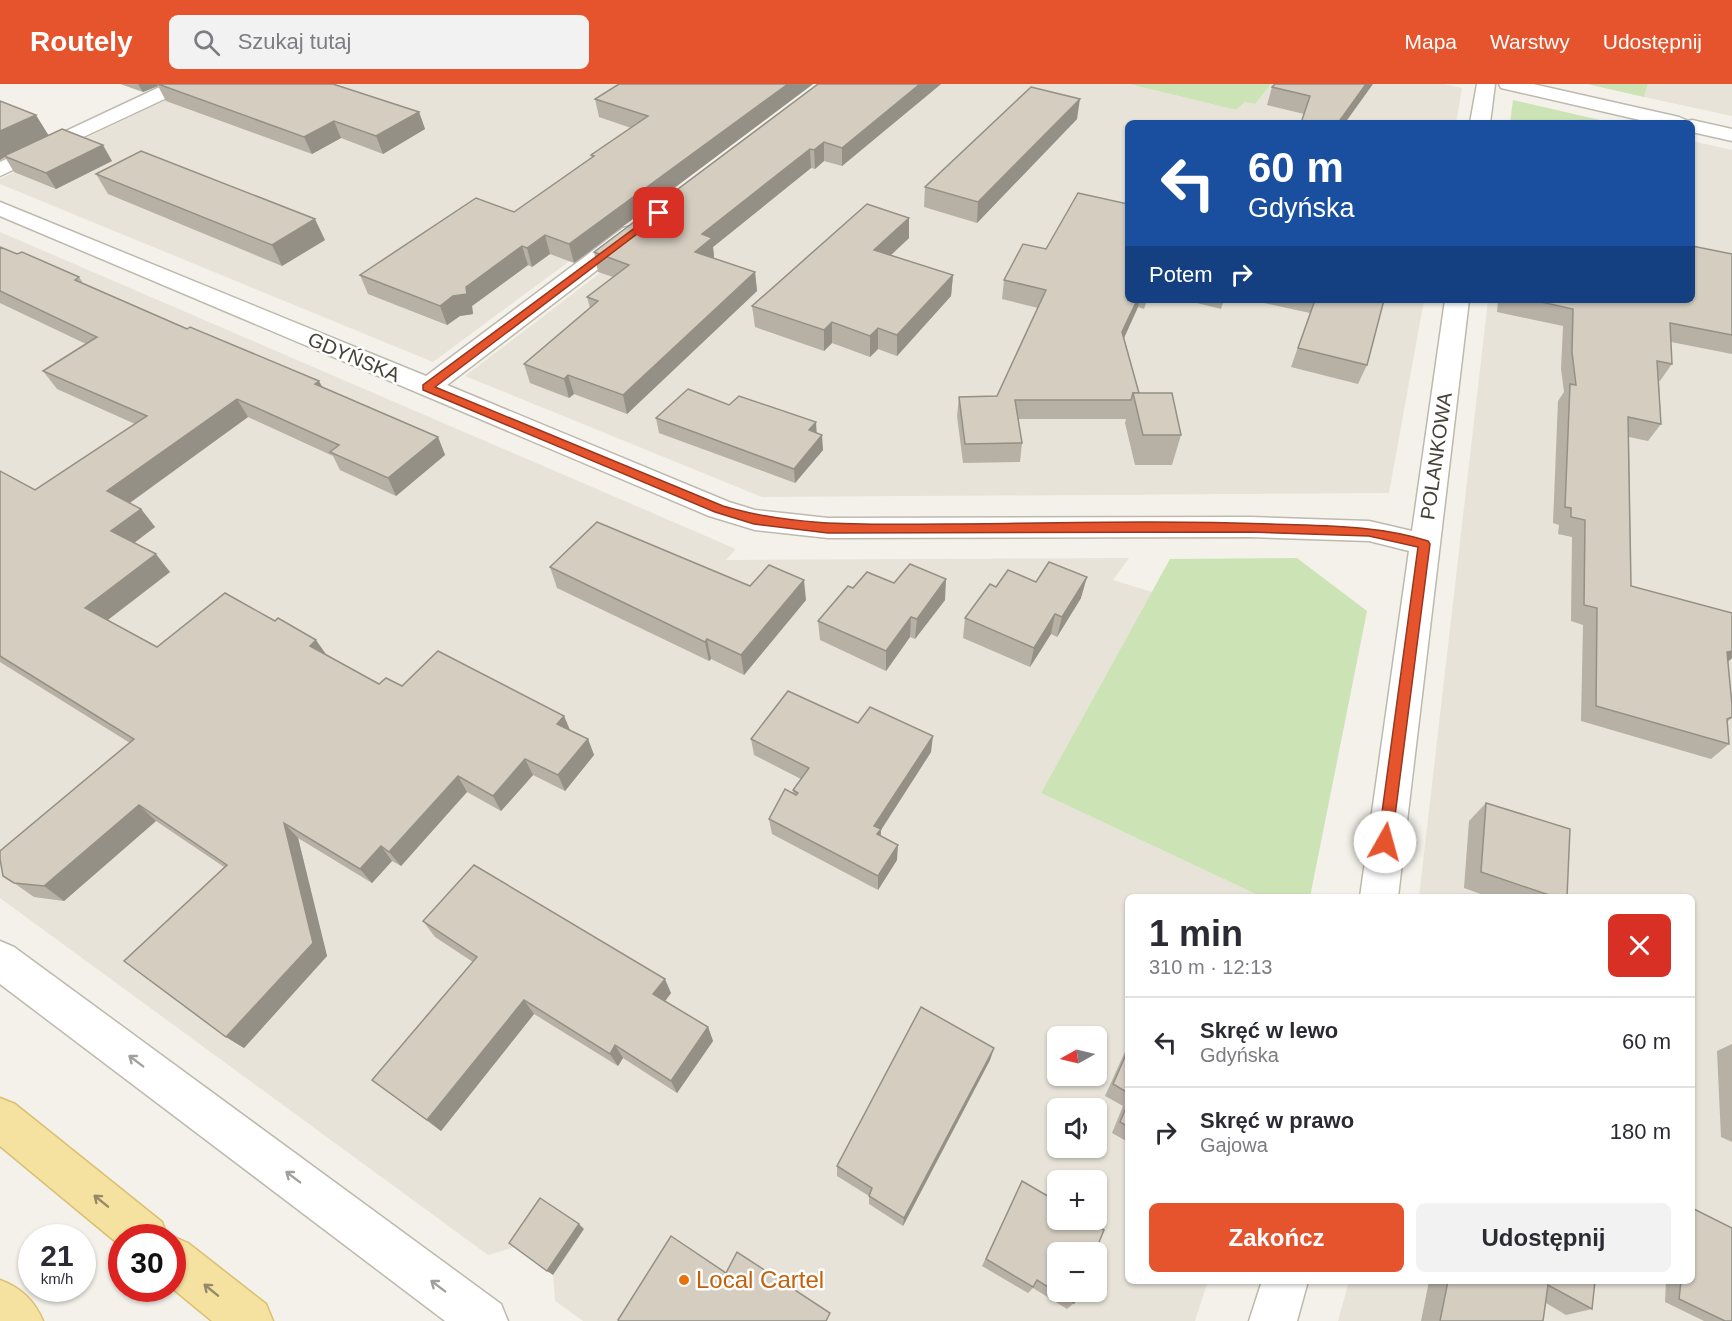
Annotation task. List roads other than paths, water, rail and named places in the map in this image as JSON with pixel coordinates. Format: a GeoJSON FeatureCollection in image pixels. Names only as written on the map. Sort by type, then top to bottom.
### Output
{"type":"FeatureCollection","features":[{"type":"Feature","properties":{"kind":"main road"},"geometry":{"type":"LineString","coordinates":[[0,1119],[129,1224]]}},
{"type":"Feature","properties":{"kind":"main road"},"geometry":{"type":"LineString","coordinates":[[186,1270],[249,1321]]}},
{"type":"Feature","properties":{"kind":"main road"},"geometry":{"type":"LineString","coordinates":[[0,1303],[19,1321]]}},
{"type":"Feature","properties":{"kind":"street"},"geometry":{"type":"LineString","coordinates":[[0,170],[181,84]]}},
{"type":"Feature","properties":{"kind":"street"},"geometry":{"type":"LineString","coordinates":[[1480,120],[1486,84]]}},
{"type":"Feature","properties":{"kind":"street"},"geometry":{"type":"LineString","coordinates":[[1508,84],[1665,120]]}},
{"type":"Feature","properties":{"kind":"street"},"geometry":{"type":"LineString","coordinates":[[1695,127],[1732,135]]}},
{"type":"Feature","properties":{"kind":"street","name":"GDYŃSKA"},"geometry":{"type":"LineString","coordinates":[[0,208],[719,509],[754,520],[828,528],[1250,527],[1369,531],[1424,544]]}},
{"type":"Feature","properties":{"kind":"street"},"geometry":{"type":"LineString","coordinates":[[427,388],[649,220]]}},
{"type":"Feature","properties":{"kind":"street","name":"POLANKOWA"},"geometry":{"type":"LineString","coordinates":[[1379,894],[1457,303]]}},
{"type":"Feature","properties":{"kind":"street"},"geometry":{"type":"LineString","coordinates":[[0,960],[484,1321]]}},
{"type":"Feature","properties":{"kind":"street"},"geometry":{"type":"LineString","coordinates":[[1273,1321],[1284,1284]]}},
{"type":"Feature","properties":{"kind":"place","name":"Local Cartel"},"geometry":{"type":"Point","coordinates":[684,1280]}}]}
